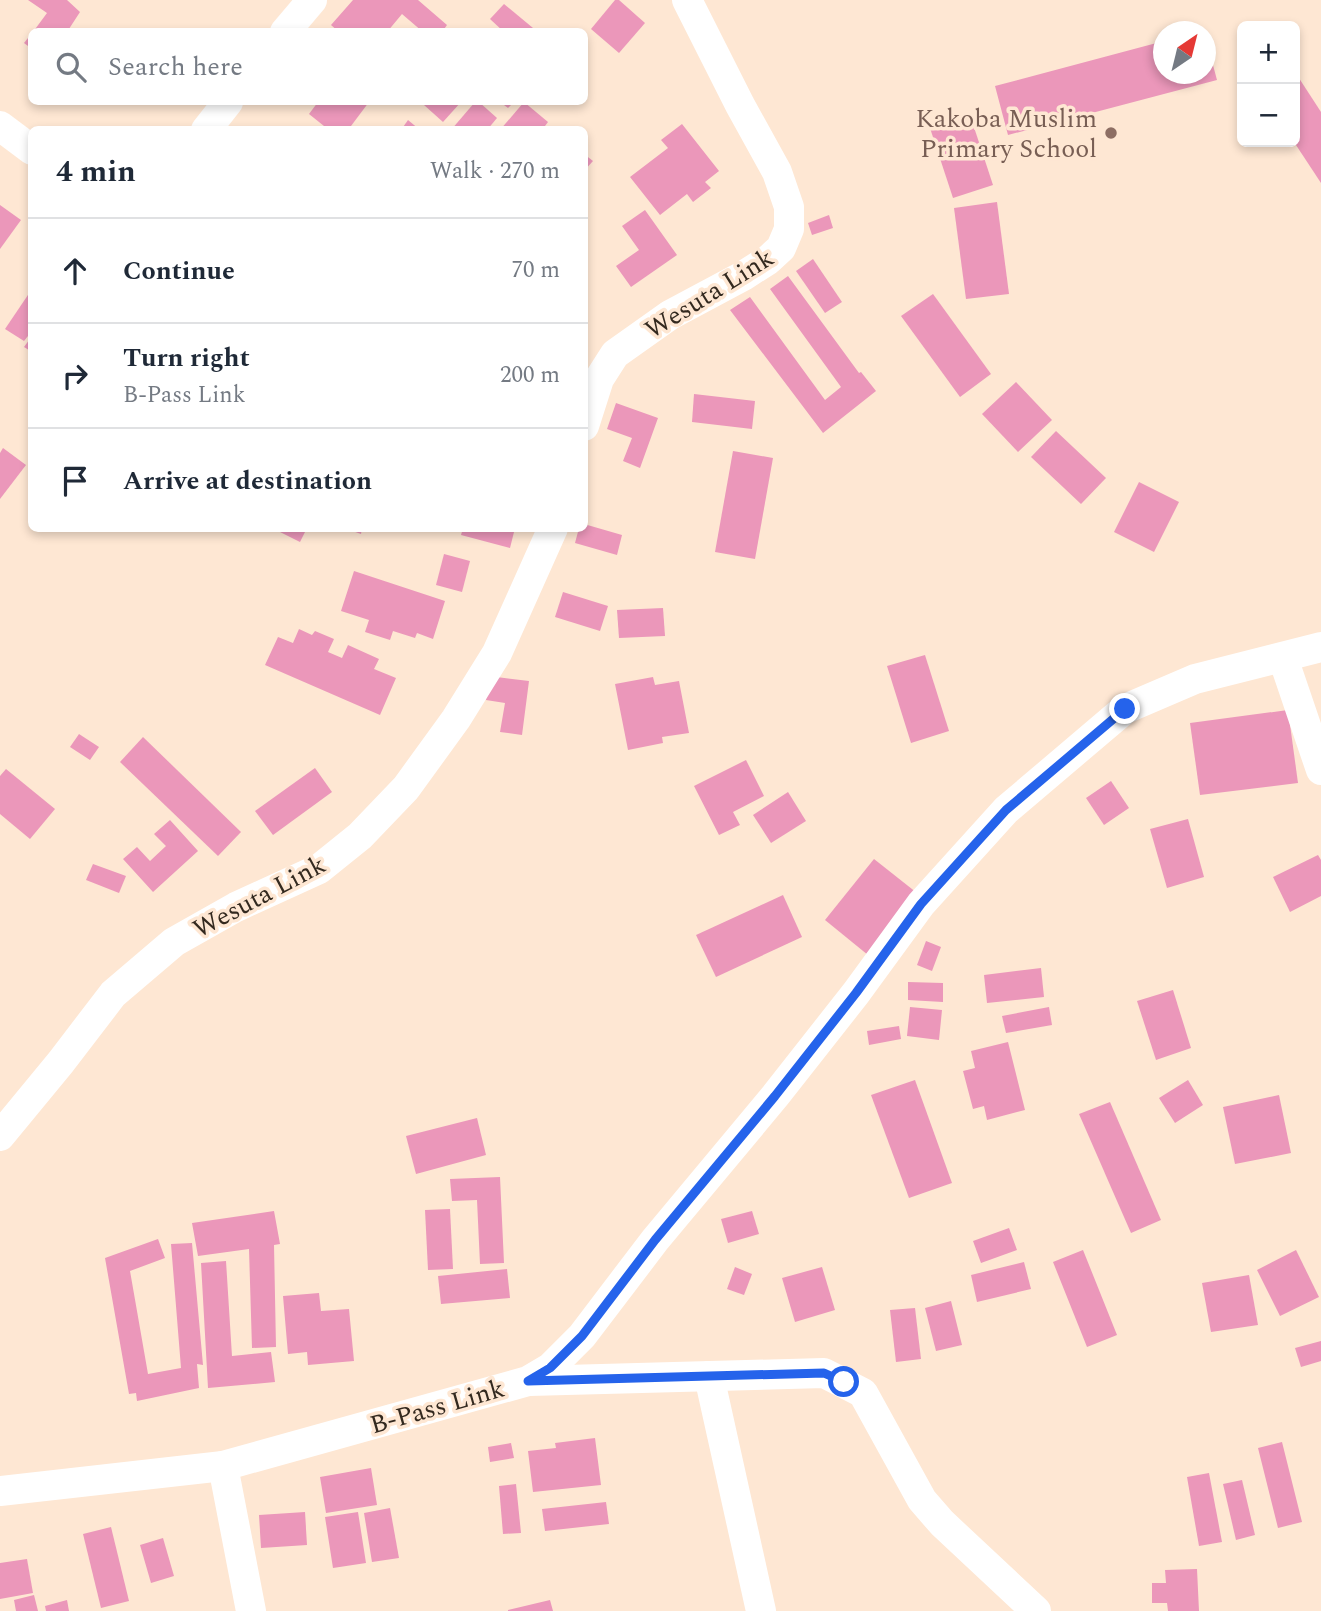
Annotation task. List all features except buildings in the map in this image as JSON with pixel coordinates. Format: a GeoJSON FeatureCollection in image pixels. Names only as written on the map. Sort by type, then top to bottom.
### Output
{"type":"FeatureCollection","features":[{"type":"Feature","properties":{"kind":"street"},"geometry":{"type":"LineString","coordinates":[[288,28],[312,0]]}},
{"type":"Feature","properties":{"kind":"street","name":"Wesuta Link"},"geometry":{"type":"LineString","coordinates":[[588,413],[599,379],[615,354],[670,314],[768,260],[781,248],[789,229],[789,207],[777,172],[687,0]]}},
{"type":"Feature","properties":{"kind":"street"},"geometry":{"type":"LineString","coordinates":[[209,126],[226,105]]}},
{"type":"Feature","properties":{"kind":"street"},"geometry":{"type":"LineString","coordinates":[[0,126],[28,147]]}},
{"type":"Feature","properties":{"kind":"street","name":"Wesuta Link"},"geometry":{"type":"LineString","coordinates":[[0,1136],[123,985],[174,942],[236,907],[319,869],[360,836],[406,788],[456,719],[497,653],[551,532]]}},
{"type":"Feature","properties":{"kind":"street","name":"B-Pass Link"},"geometry":{"type":"LineString","coordinates":[[0,1491],[223,1466],[528,1381],[550,1368],[582,1336],[655,1240],[800,1065],[921,904],[1006,810],[1125,709],[1195,679],[1321,647]]}},
{"type":"Feature","properties":{"kind":"street"},"geometry":{"type":"LineString","coordinates":[[1283,658],[1321,770]]}},
{"type":"Feature","properties":{"kind":"street"},"geometry":{"type":"LineString","coordinates":[[528,1381],[824,1373],[863,1393],[922,1500],[942,1523],[1037,1611]]}},
{"type":"Feature","properties":{"kind":"street"},"geometry":{"type":"LineString","coordinates":[[709,1376],[761,1611]]}},
{"type":"Feature","properties":{"kind":"street"},"geometry":{"type":"LineString","coordinates":[[223,1466],[251,1611]]}},
{"type":"Feature","properties":{"kind":"place","name":"Kakoba Muslim Primary School"},"geometry":{"type":"Point","coordinates":[1111,133]}},
{"type":"Feature","properties":{"kind":"route"},"geometry":{"type":"LineString","coordinates":[[844,1382],[824,1373],[528,1381],[550,1368],[582,1336],[655,1240],[775,1096],[856,993],[921,904],[1006,810],[1125,709]]}}]}
